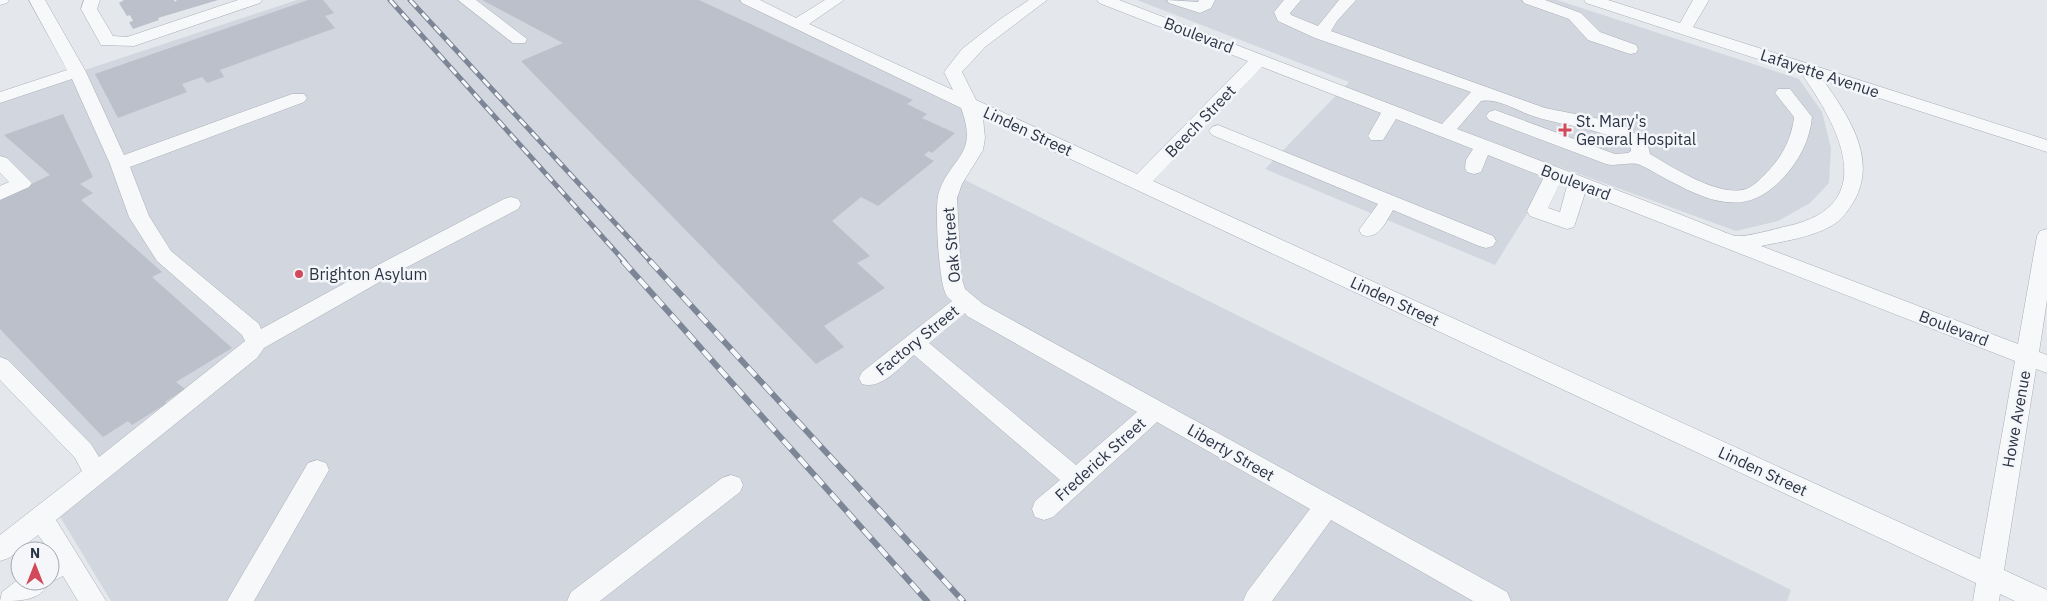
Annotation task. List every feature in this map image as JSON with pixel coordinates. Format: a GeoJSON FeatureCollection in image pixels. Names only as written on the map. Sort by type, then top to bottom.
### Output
{"type":"FeatureCollection","features":[{"type":"Feature","properties":{"kind":"street"},"geometry":{"type":"LineString","coordinates":[[37,0],[77,72],[119,164],[139,217],[164,256],[251,330],[256,342]]}},
{"type":"Feature","properties":{"kind":"street"},"geometry":{"type":"LineString","coordinates":[[92,0],[89,8],[107,42],[116,43],[128,42],[254,0]]}},
{"type":"Feature","properties":{"kind":"street"},"geometry":{"type":"LineString","coordinates":[[466,0],[519,39]]}},
{"type":"Feature","properties":{"kind":"street","name":"Linden Street"},"geometry":{"type":"LineString","coordinates":[[748,0],[797,25],[2043,601]]}},
{"type":"Feature","properties":{"kind":"street"},"geometry":{"type":"LineString","coordinates":[[797,25],[836,0]]}},
{"type":"Feature","properties":{"kind":"street","name":"Oak Street"},"geometry":{"type":"LineString","coordinates":[[965,302],[955,292],[951,276],[946,210],[950,186],[967,163],[976,145],[978,127],[953,72],[958,62],[1039,0]]}},
{"type":"Feature","properties":{"kind":"street","name":"Boulevard"},"geometry":{"type":"LineString","coordinates":[[1105,0],[2037,360]]}},
{"type":"Feature","properties":{"kind":"street"},"geometry":{"type":"LineString","coordinates":[[1175,0],[1200,8],[1205,5],[1207,0]]}},
{"type":"Feature","properties":{"kind":"street"},"geometry":{"type":"LineString","coordinates":[[1293,0],[1282,12],[1284,18],[1321,35],[1493,94],[1541,113],[1594,122],[1622,133],[1640,145],[1641,153],[1632,159],[1613,160],[1495,116]]}},
{"type":"Feature","properties":{"kind":"street"},"geometry":{"type":"LineString","coordinates":[[1321,35],[1330,19],[1348,0]]}},
{"type":"Feature","properties":{"kind":"street"},"geometry":{"type":"LineString","coordinates":[[1530,0],[1575,16],[1594,36],[1630,49]]}},
{"type":"Feature","properties":{"kind":"street","name":"Lafayette Avenue"},"geometry":{"type":"LineString","coordinates":[[1592,0],[2047,146]]}},
{"type":"Feature","properties":{"kind":"street"},"geometry":{"type":"LineString","coordinates":[[1684,29],[1701,0]]}},
{"type":"Feature","properties":{"kind":"street","name":"Beech Street"},"geometry":{"type":"LineString","coordinates":[[1140,183],[1260,59]]}},
{"type":"Feature","properties":{"kind":"street"},"geometry":{"type":"LineString","coordinates":[[1735,243],[1788,234],[1822,222],[1833,216],[1849,197],[1854,187],[1854,165],[1848,136],[1835,110],[1806,68]]}},
{"type":"Feature","properties":{"kind":"street"},"geometry":{"type":"LineString","coordinates":[[0,98],[77,72]]}},
{"type":"Feature","properties":{"kind":"street"},"geometry":{"type":"LineString","coordinates":[[1638,155],[1708,191],[1734,196],[1750,194],[1765,186],[1788,161],[1798,137],[1802,117],[1784,93]]}},
{"type":"Feature","properties":{"kind":"street"},"geometry":{"type":"LineString","coordinates":[[1474,168],[1475,160],[1502,104],[1493,94]]}},
{"type":"Feature","properties":{"kind":"street"},"geometry":{"type":"LineString","coordinates":[[1446,131],[1476,96],[1493,94]]}},
{"type":"Feature","properties":{"kind":"street"},"geometry":{"type":"LineString","coordinates":[[119,164],[298,98]]}},
{"type":"Feature","properties":{"kind":"street"},"geometry":{"type":"LineString","coordinates":[[1377,136],[1392,110]]}},
{"type":"Feature","properties":{"kind":"street"},"geometry":{"type":"LineString","coordinates":[[1218,131],[1486,242]]}},
{"type":"Feature","properties":{"kind":"street"},"geometry":{"type":"LineString","coordinates":[[0,162],[22,183],[0,194]]}},
{"type":"Feature","properties":{"kind":"street"},"geometry":{"type":"LineString","coordinates":[[1555,173],[1537,211],[1567,222],[1578,182]]}},
{"type":"Feature","properties":{"kind":"street"},"geometry":{"type":"LineString","coordinates":[[1369,230],[1390,201]]}},
{"type":"Feature","properties":{"kind":"street"},"geometry":{"type":"LineString","coordinates":[[0,550],[249,352],[256,342],[383,271],[511,204]]}},
{"type":"Feature","properties":{"kind":"street","name":"Howe Avenue"},"geometry":{"type":"LineString","coordinates":[[1986,601],[2037,360],[2047,236]]}},
{"type":"Feature","properties":{"kind":"street","name":"Factory Street"},"geometry":{"type":"LineString","coordinates":[[870,378],[965,302]]}},
{"type":"Feature","properties":{"kind":"street","name":"Liberty Street"},"geometry":{"type":"LineString","coordinates":[[965,302],[975,310],[1326,507],[1498,601]]}},
{"type":"Feature","properties":{"kind":"street"},"geometry":{"type":"LineString","coordinates":[[914,343],[1077,480]]}},
{"type":"Feature","properties":{"kind":"street"},"geometry":{"type":"LineString","coordinates":[[0,366],[83,451],[96,474]]}},
{"type":"Feature","properties":{"kind":"street","name":"Frederick Street"},"geometry":{"type":"LineString","coordinates":[[1044,509],[1156,410]]}},
{"type":"Feature","properties":{"kind":"street"},"geometry":{"type":"LineString","coordinates":[[240,601],[317,470]]}},
{"type":"Feature","properties":{"kind":"street"},"geometry":{"type":"LineString","coordinates":[[580,601],[731,486]]}},
{"type":"Feature","properties":{"kind":"street"},"geometry":{"type":"LineString","coordinates":[[1256,601],[1326,507]]}},
{"type":"Feature","properties":{"kind":"street"},"geometry":{"type":"LineString","coordinates":[[41,517],[50,541]]}},
{"type":"Feature","properties":{"kind":"street"},"geometry":{"type":"LineString","coordinates":[[60,567],[93,601]]}},
{"type":"Feature","properties":{"kind":"street"},"geometry":{"type":"LineString","coordinates":[[11,601],[24,591]]}},
{"type":"Feature","properties":{"kind":"shaded area"},"geometry":{"type":"Polygon","coordinates":[[[297,0],[745,0],[976,107],[965,180],[1791,590],[1787,601],[111,601],[56,510],[99,477],[0,367],[0,195],[22,184],[0,163],[0,98],[297,0]]]}},
{"type":"Feature","properties":{"kind":"shaded area","name":"St. Mary's General Hospital"},"geometry":{"type":"Polygon","coordinates":[[[1137,0],[1557,0],[1799,79],[1822,112],[1831,148],[1829,183],[1810,203],[1778,221],[1736,231],[1557,166],[1495,265],[1265,169],[1349,82],[1137,0]]]}},
{"type":"Feature","properties":{"kind":"building"},"geometry":{"type":"Polygon","coordinates":[[[124,0],[174,0],[175,2],[177,0],[218,0],[158,18],[159,20],[133,29],[129,22],[133,21],[130,15],[127,16],[119,3],[124,0]]]}},
{"type":"Feature","properties":{"kind":"building"},"geometry":{"type":"Polygon","coordinates":[[[308,0],[323,0],[334,13],[325,16],[335,28],[220,70],[224,77],[207,83],[202,77],[182,84],[187,92],[118,118],[95,74],[308,0]]]}},
{"type":"Feature","properties":{"kind":"building"},"geometry":{"type":"Polygon","coordinates":[[[482,0],[699,0],[913,100],[907,104],[927,114],[922,118],[955,133],[932,153],[929,151],[924,155],[934,161],[878,206],[861,197],[832,221],[870,256],[857,263],[885,288],[824,326],[844,347],[816,364],[521,61],[563,43],[482,0]]]}},
{"type":"Feature","properties":{"kind":"building"},"geometry":{"type":"Polygon","coordinates":[[[63,114],[93,177],[80,184],[93,193],[81,200],[162,272],[152,277],[232,348],[176,382],[185,389],[165,402],[167,403],[132,425],[128,421],[103,437],[0,329],[0,199],[50,175],[4,135],[63,114]]]}},
{"type":"Feature","properties":{"kind":"railway"},"geometry":{"type":"LineString","coordinates":[[390,0],[625,262]]}},
{"type":"Feature","properties":{"kind":"railway"},"geometry":{"type":"LineString","coordinates":[[410,0],[651,262]]}},
{"type":"Feature","properties":{"kind":"railway"},"geometry":{"type":"LineString","coordinates":[[623,261],[927,601]]}},
{"type":"Feature","properties":{"kind":"railway"},"geometry":{"type":"LineString","coordinates":[[650,261],[963,601]]}},
{"type":"Feature","properties":{"kind":"place","name":"St. Mary's General Hospital"},"geometry":{"type":"Point","coordinates":[1565,130]}},
{"type":"Feature","properties":{"kind":"place","name":"Brighton Asylum"},"geometry":{"type":"Point","coordinates":[299,274]}}]}
